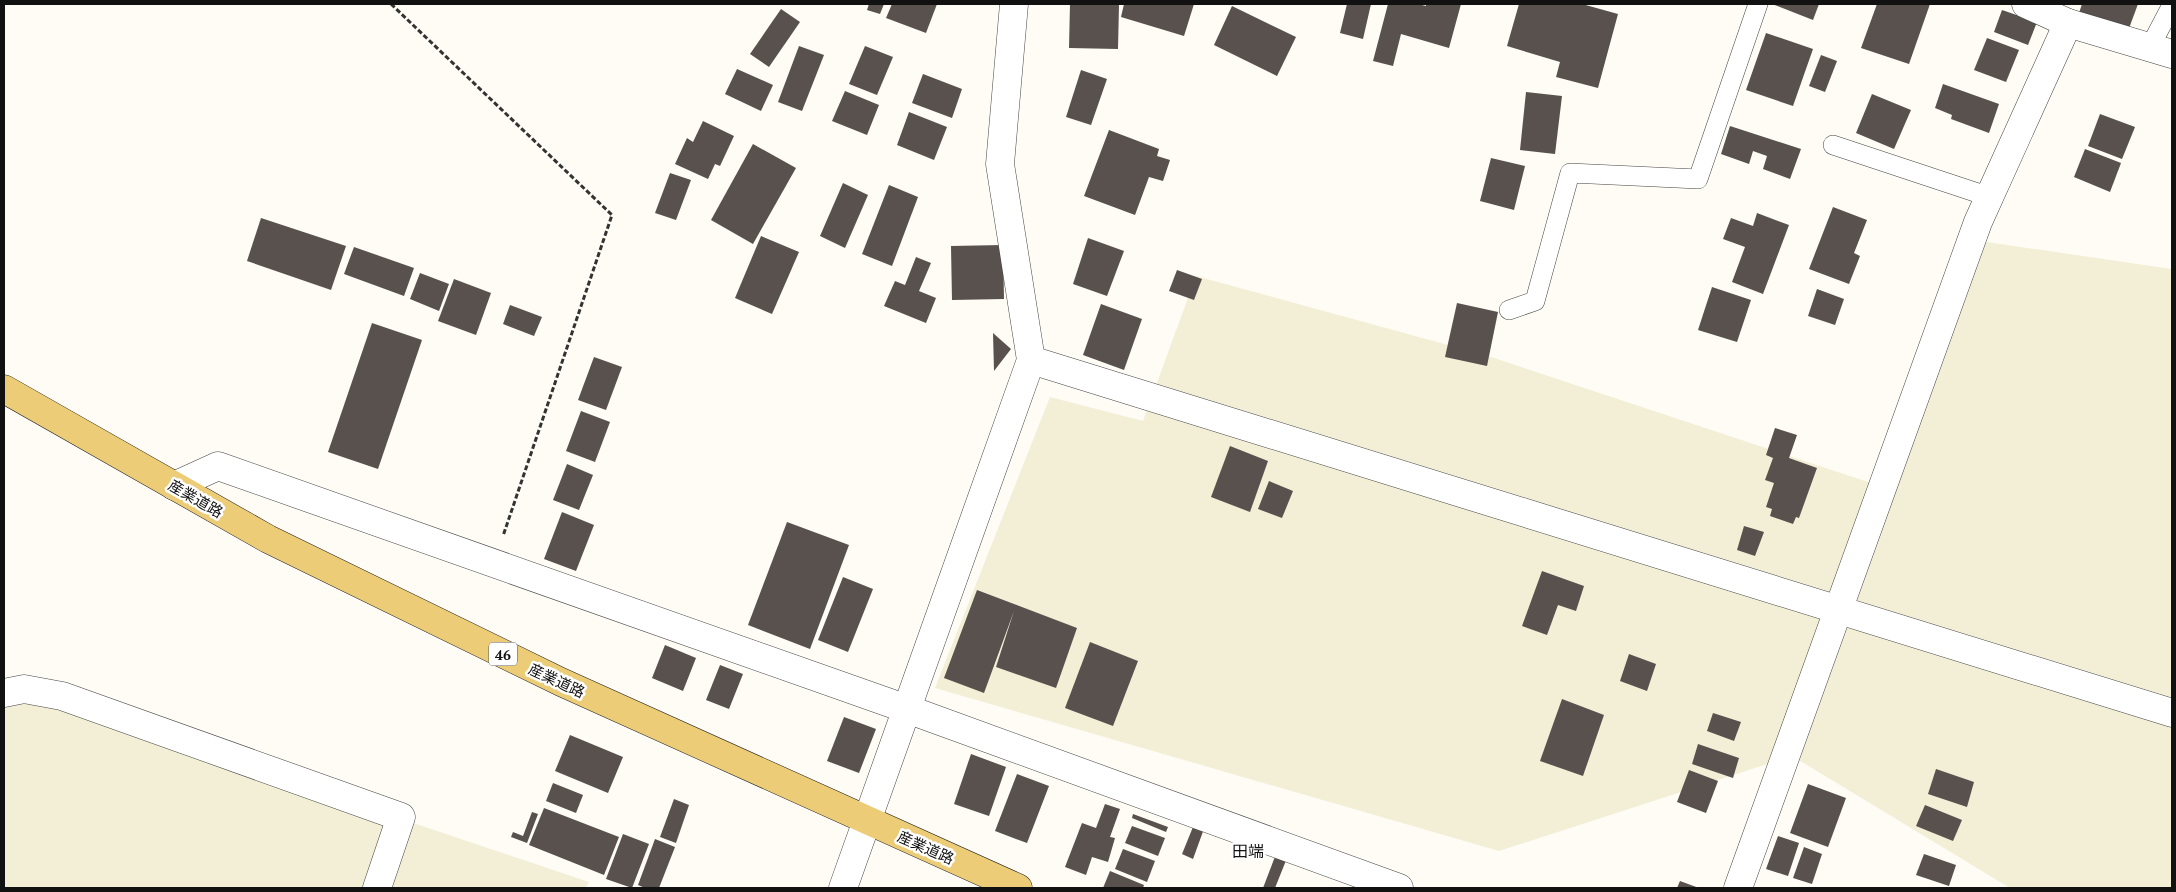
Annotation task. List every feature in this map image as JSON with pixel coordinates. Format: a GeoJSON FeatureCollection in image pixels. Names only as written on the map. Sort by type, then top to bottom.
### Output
{"type":"FeatureCollection","features":[{"type":"Feature","properties":{"kind":"main road","name":"産業道路"},"geometry":{"type":"LineString","coordinates":[[4,389],[268,539],[561,682],[1018,888]]}},
{"type":"Feature","properties":{"kind":"street"},"geometry":{"type":"LineString","coordinates":[[843,888],[1030,360],[1000,164],[1014,4]]}},
{"type":"Feature","properties":{"kind":"street"},"geometry":{"type":"LineString","coordinates":[[2026,4],[2068,23],[2161,51]]}},
{"type":"Feature","properties":{"kind":"street"},"geometry":{"type":"LineString","coordinates":[[1738,888],[1978,222],[2068,23]]}},
{"type":"Feature","properties":{"kind":"street"},"geometry":{"type":"LineString","coordinates":[[1030,360],[2172,713]]}},
{"type":"Feature","properties":{"kind":"street"},"geometry":{"type":"LineString","coordinates":[[174,486],[218,466],[907,709],[1399,888]]}},
{"type":"Feature","properties":{"kind":"street"},"geometry":{"type":"LineString","coordinates":[[4,693],[24,690],[62,696],[401,817],[377,888]]}},
{"type":"Feature","properties":{"kind":"lane"},"geometry":{"type":"LineString","coordinates":[[1509,310],[1534,301],[1570,173],[1698,179],[1758,4]]}},
{"type":"Feature","properties":{"kind":"lane"},"geometry":{"type":"LineString","coordinates":[[2161,51],[2172,5]]}},
{"type":"Feature","properties":{"kind":"lane"},"geometry":{"type":"LineString","coordinates":[[1833,145],[1990,197]]}},
{"type":"Feature","properties":{"kind":"path"},"geometry":{"type":"LineString","coordinates":[[391,4],[612,215],[493,563]]}},
{"type":"Feature","properties":{"kind":"shaded area"},"geometry":{"type":"Polygon","coordinates":[[[1966,239],[2172,269],[2172,888],[2010,888],[1792,756],[1499,851],[935,688],[1050,397],[1143,421],[1196,276],[1488,356],[1871,483],[1966,239]]]}},
{"type":"Feature","properties":{"kind":"shaded area"},"geometry":{"type":"Polygon","coordinates":[[[4,682],[154,736],[589,882],[586,888],[4,888],[4,682]]]}},
{"type":"Feature","properties":{"kind":"building"},"geometry":{"type":"Polygon","coordinates":[[[869,4],[884,4],[880,14],[867,10],[869,4]]]}},
{"type":"Feature","properties":{"kind":"building"},"geometry":{"type":"Polygon","coordinates":[[[892,4],[937,4],[926,33],[886,18],[892,4]]]}},
{"type":"Feature","properties":{"kind":"building"},"geometry":{"type":"Polygon","coordinates":[[[1070,4],[1119,4],[1118,49],[1069,48],[1070,4]]]}},
{"type":"Feature","properties":{"kind":"building"},"geometry":{"type":"Polygon","coordinates":[[[1124,4],[1194,4],[1184,36],[1121,17],[1124,4]]]}},
{"type":"Feature","properties":{"kind":"building"},"geometry":{"type":"Polygon","coordinates":[[[1347,4],[1371,4],[1363,39],[1340,33],[1347,4]]]}},
{"type":"Feature","properties":{"kind":"building"},"geometry":{"type":"Polygon","coordinates":[[[1388,4],[1418,4],[1426,6],[1426,4],[1461,4],[1449,48],[1401,34],[1393,66],[1373,61],[1388,4]]]}},
{"type":"Feature","properties":{"kind":"building"},"geometry":{"type":"Polygon","coordinates":[[[1519,4],[1582,4],[1618,14],[1598,88],[1556,77],[1560,62],[1507,46],[1519,4]]]}},
{"type":"Feature","properties":{"kind":"building"},"geometry":{"type":"Polygon","coordinates":[[[1772,4],[1819,4],[1813,20],[1772,4]]]}},
{"type":"Feature","properties":{"kind":"building"},"geometry":{"type":"Polygon","coordinates":[[[1877,4],[1930,4],[1909,64],[1861,48],[1877,4]]]}},
{"type":"Feature","properties":{"kind":"building"},"geometry":{"type":"Polygon","coordinates":[[[2082,4],[2138,4],[2128,31],[2079,13],[2082,4]]]}},
{"type":"Feature","properties":{"kind":"building"},"geometry":{"type":"Polygon","coordinates":[[[1232,6],[1296,37],[1277,76],[1214,45],[1232,6]]]}},
{"type":"Feature","properties":{"kind":"building"},"geometry":{"type":"Polygon","coordinates":[[[781,9],[800,22],[769,67],[750,54],[781,9]]]}},
{"type":"Feature","properties":{"kind":"building"},"geometry":{"type":"Polygon","coordinates":[[[2002,10],[2037,22],[2028,45],[1994,32],[2002,10]]]}},
{"type":"Feature","properties":{"kind":"building"},"geometry":{"type":"Polygon","coordinates":[[[1766,33],[1813,49],[1793,106],[1746,90],[1766,33]]]}},
{"type":"Feature","properties":{"kind":"building"},"geometry":{"type":"Polygon","coordinates":[[[1987,38],[2019,50],[2006,82],[1974,70],[1987,38]]]}},
{"type":"Feature","properties":{"kind":"building"},"geometry":{"type":"Polygon","coordinates":[[[799,46],[824,55],[802,111],[778,102],[799,46]]]}},
{"type":"Feature","properties":{"kind":"building"},"geometry":{"type":"Polygon","coordinates":[[[865,46],[893,57],[877,95],[849,84],[865,46]]]}},
{"type":"Feature","properties":{"kind":"building"},"geometry":{"type":"Polygon","coordinates":[[[1821,55],[1837,61],[1825,92],[1809,86],[1821,55]]]}},
{"type":"Feature","properties":{"kind":"building"},"geometry":{"type":"Polygon","coordinates":[[[737,69],[773,85],[761,111],[725,94],[737,69]]]}},
{"type":"Feature","properties":{"kind":"building"},"geometry":{"type":"Polygon","coordinates":[[[1081,70],[1107,79],[1091,125],[1066,117],[1081,70]]]}},
{"type":"Feature","properties":{"kind":"building"},"geometry":{"type":"Polygon","coordinates":[[[923,74],[962,89],[952,118],[912,103],[923,74]]]}},
{"type":"Feature","properties":{"kind":"building"},"geometry":{"type":"Polygon","coordinates":[[[1943,84],[1999,104],[1989,133],[1951,119],[1952,115],[1935,108],[1943,84]]]}},
{"type":"Feature","properties":{"kind":"building"},"geometry":{"type":"Polygon","coordinates":[[[845,91],[879,105],[867,135],[832,121],[845,91]]]}},
{"type":"Feature","properties":{"kind":"building"},"geometry":{"type":"Polygon","coordinates":[[[1526,92],[1562,96],[1555,154],[1520,150],[1526,92]]]}},
{"type":"Feature","properties":{"kind":"building"},"geometry":{"type":"Polygon","coordinates":[[[1872,94],[1911,110],[1894,149],[1856,133],[1872,94]]]}},
{"type":"Feature","properties":{"kind":"building"},"geometry":{"type":"Polygon","coordinates":[[[909,112],[947,127],[934,160],[897,145],[909,112]]]}},
{"type":"Feature","properties":{"kind":"building"},"geometry":{"type":"Polygon","coordinates":[[[2100,114],[2135,127],[2122,159],[2088,146],[2100,114]]]}},
{"type":"Feature","properties":{"kind":"building"},"geometry":{"type":"Polygon","coordinates":[[[703,121],[734,136],[720,166],[715,164],[708,179],[675,164],[687,138],[693,142],[703,121]]]}},
{"type":"Feature","properties":{"kind":"building"},"geometry":{"type":"Polygon","coordinates":[[[1730,126],[1801,149],[1790,179],[1763,169],[1767,156],[1753,151],[1749,164],[1721,154],[1730,126]]]}},
{"type":"Feature","properties":{"kind":"building"},"geometry":{"type":"Polygon","coordinates":[[[1109,130],[1159,149],[1157,156],[1170,160],[1163,181],[1149,177],[1135,215],[1084,196],[1109,130]]]}},
{"type":"Feature","properties":{"kind":"building"},"geometry":{"type":"Polygon","coordinates":[[[753,144],[796,168],[753,244],[711,220],[753,144]]]}},
{"type":"Feature","properties":{"kind":"building"},"geometry":{"type":"Polygon","coordinates":[[[2085,149],[2121,163],[2110,192],[2074,177],[2085,149]]]}},
{"type":"Feature","properties":{"kind":"building"},"geometry":{"type":"Polygon","coordinates":[[[1491,158],[1525,166],[1514,210],[1480,201],[1491,158]]]}},
{"type":"Feature","properties":{"kind":"building"},"geometry":{"type":"Polygon","coordinates":[[[670,173],[691,180],[676,220],[655,213],[670,173]]]}},
{"type":"Feature","properties":{"kind":"building"},"geometry":{"type":"Polygon","coordinates":[[[843,183],[868,195],[845,248],[820,236],[843,183]]]}},
{"type":"Feature","properties":{"kind":"building"},"geometry":{"type":"Polygon","coordinates":[[[889,185],[918,197],[892,266],[862,254],[889,185]]]}},
{"type":"Feature","properties":{"kind":"building"},"geometry":{"type":"Polygon","coordinates":[[[1833,207],[1867,220],[1854,253],[1860,256],[1849,284],[1809,269],[1833,207]]]}},
{"type":"Feature","properties":{"kind":"building"},"geometry":{"type":"Polygon","coordinates":[[[1757,213],[1789,225],[1763,294],[1732,282],[1745,247],[1723,239],[1731,218],[1753,226],[1757,213]]]}},
{"type":"Feature","properties":{"kind":"building"},"geometry":{"type":"Polygon","coordinates":[[[261,218],[346,246],[331,290],[247,261],[261,218]]]}},
{"type":"Feature","properties":{"kind":"building"},"geometry":{"type":"Polygon","coordinates":[[[761,236],[799,252],[772,314],[735,298],[761,236]]]}},
{"type":"Feature","properties":{"kind":"building"},"geometry":{"type":"Polygon","coordinates":[[[1088,238],[1124,251],[1107,296],[1073,284],[1088,238]]]}},
{"type":"Feature","properties":{"kind":"building"},"geometry":{"type":"Polygon","coordinates":[[[1003,245],[1004,299],[952,300],[951,246],[1003,245]]]}},
{"type":"Feature","properties":{"kind":"building"},"geometry":{"type":"Polygon","coordinates":[[[354,247],[414,268],[404,296],[344,274],[354,247]]]}},
{"type":"Feature","properties":{"kind":"building"},"geometry":{"type":"Polygon","coordinates":[[[916,257],[931,263],[919,291],[936,298],[926,323],[884,306],[895,281],[905,285],[916,257]]]}},
{"type":"Feature","properties":{"kind":"building"},"geometry":{"type":"Polygon","coordinates":[[[1177,270],[1202,279],[1194,300],[1169,291],[1177,270]]]}},
{"type":"Feature","properties":{"kind":"building"},"geometry":{"type":"Polygon","coordinates":[[[420,273],[449,284],[439,311],[410,299],[420,273]]]}},
{"type":"Feature","properties":{"kind":"building"},"geometry":{"type":"Polygon","coordinates":[[[454,279],[491,293],[476,335],[438,321],[454,279]]]}},
{"type":"Feature","properties":{"kind":"building"},"geometry":{"type":"Polygon","coordinates":[[[1712,287],[1751,300],[1737,342],[1698,330],[1712,287]]]}},
{"type":"Feature","properties":{"kind":"building"},"geometry":{"type":"Polygon","coordinates":[[[1817,289],[1844,299],[1835,325],[1808,316],[1817,289]]]}},
{"type":"Feature","properties":{"kind":"building"},"geometry":{"type":"Polygon","coordinates":[[[1457,303],[1498,312],[1487,366],[1445,357],[1457,303]]]}},
{"type":"Feature","properties":{"kind":"building"},"geometry":{"type":"Polygon","coordinates":[[[1101,304],[1142,319],[1124,370],[1083,355],[1101,304]]]}},
{"type":"Feature","properties":{"kind":"building"},"geometry":{"type":"Polygon","coordinates":[[[510,305],[542,317],[534,336],[503,324],[510,305]]]}},
{"type":"Feature","properties":{"kind":"building"},"geometry":{"type":"Polygon","coordinates":[[[372,323],[422,340],[378,469],[328,452],[372,323]]]}},
{"type":"Feature","properties":{"kind":"building"},"geometry":{"type":"Polygon","coordinates":[[[993,333],[1011,349],[994,371],[993,333]]]}},
{"type":"Feature","properties":{"kind":"building"},"geometry":{"type":"Polygon","coordinates":[[[594,357],[622,367],[606,410],[578,400],[594,357]]]}},
{"type":"Feature","properties":{"kind":"building"},"geometry":{"type":"Polygon","coordinates":[[[581,411],[610,422],[595,462],[566,451],[581,411]]]}},
{"type":"Feature","properties":{"kind":"building"},"geometry":{"type":"Polygon","coordinates":[[[1775,428],[1797,435],[1789,458],[1817,468],[1799,518],[1796,517],[1793,524],[1770,516],[1772,509],[1766,507],[1774,483],[1765,480],[1773,458],[1766,455],[1775,428]]]}},
{"type":"Feature","properties":{"kind":"building"},"geometry":{"type":"Polygon","coordinates":[[[1230,446],[1268,461],[1250,512],[1211,497],[1230,446]]]}},
{"type":"Feature","properties":{"kind":"building"},"geometry":{"type":"Polygon","coordinates":[[[567,464],[593,475],[579,510],[553,500],[567,464]]]}},
{"type":"Feature","properties":{"kind":"building"},"geometry":{"type":"Polygon","coordinates":[[[1269,481],[1293,491],[1282,518],[1258,509],[1269,481]]]}},
{"type":"Feature","properties":{"kind":"building"},"geometry":{"type":"Polygon","coordinates":[[[562,512],[594,525],[576,571],[544,559],[562,512]]]}},
{"type":"Feature","properties":{"kind":"building"},"geometry":{"type":"Polygon","coordinates":[[[787,522],[849,545],[810,649],[748,625],[787,522]]]}},
{"type":"Feature","properties":{"kind":"building"},"geometry":{"type":"Polygon","coordinates":[[[1744,526],[1764,532],[1755,556],[1737,550],[1744,526]]]}},
{"type":"Feature","properties":{"kind":"building"},"geometry":{"type":"Polygon","coordinates":[[[1542,571],[1584,586],[1576,611],[1558,605],[1547,635],[1522,626],[1542,571]]]}},
{"type":"Feature","properties":{"kind":"building"},"geometry":{"type":"Polygon","coordinates":[[[843,577],[873,589],[848,652],[818,640],[843,577]]]}},
{"type":"Feature","properties":{"kind":"building"},"geometry":{"type":"Polygon","coordinates":[[[977,590],[1077,628],[1056,688],[996,667],[1014,611],[984,693],[944,678],[977,590]]]}},
{"type":"Feature","properties":{"kind":"building"},"geometry":{"type":"Polygon","coordinates":[[[1090,642],[1138,661],[1113,726],[1065,708],[1090,642]]]}},
{"type":"Feature","properties":{"kind":"building"},"geometry":{"type":"Polygon","coordinates":[[[665,645],[696,658],[683,691],[652,678],[665,645]]]}},
{"type":"Feature","properties":{"kind":"building"},"geometry":{"type":"Polygon","coordinates":[[[1629,654],[1656,664],[1647,691],[1620,681],[1629,654]]]}},
{"type":"Feature","properties":{"kind":"building"},"geometry":{"type":"Polygon","coordinates":[[[720,665],[743,674],[729,709],[706,700],[720,665]]]}},
{"type":"Feature","properties":{"kind":"building"},"geometry":{"type":"Polygon","coordinates":[[[1562,699],[1604,715],[1583,776],[1540,761],[1562,699]]]}},
{"type":"Feature","properties":{"kind":"building"},"geometry":{"type":"Polygon","coordinates":[[[1713,713],[1741,722],[1734,741],[1707,731],[1713,713]]]}},
{"type":"Feature","properties":{"kind":"building"},"geometry":{"type":"Polygon","coordinates":[[[844,717],[876,729],[859,773],[827,761],[844,717]]]}},
{"type":"Feature","properties":{"kind":"building"},"geometry":{"type":"Polygon","coordinates":[[[570,735],[623,757],[608,793],[555,771],[570,735]]]}},
{"type":"Feature","properties":{"kind":"building"},"geometry":{"type":"Polygon","coordinates":[[[1698,744],[1739,758],[1733,778],[1692,764],[1698,744]]]}},
{"type":"Feature","properties":{"kind":"building"},"geometry":{"type":"Polygon","coordinates":[[[971,754],[1006,767],[989,816],[954,804],[971,754]]]}},
{"type":"Feature","properties":{"kind":"building"},"geometry":{"type":"Polygon","coordinates":[[[1936,769],[1974,782],[1967,807],[1928,794],[1936,769]]]}},
{"type":"Feature","properties":{"kind":"building"},"geometry":{"type":"Polygon","coordinates":[[[1689,770],[1718,781],[1706,813],[1677,802],[1689,770]]]}},
{"type":"Feature","properties":{"kind":"building"},"geometry":{"type":"Polygon","coordinates":[[[1017,774],[1049,786],[1027,843],[995,831],[1017,774]]]}},
{"type":"Feature","properties":{"kind":"building"},"geometry":{"type":"Polygon","coordinates":[[[553,783],[583,795],[576,813],[546,801],[553,783]]]}},
{"type":"Feature","properties":{"kind":"building"},"geometry":{"type":"Polygon","coordinates":[[[1808,784],[1846,798],[1828,847],[1790,833],[1808,784]]]}},
{"type":"Feature","properties":{"kind":"building"},"geometry":{"type":"Polygon","coordinates":[[[674,799],[689,805],[676,843],[660,837],[674,799]]]}},
{"type":"Feature","properties":{"kind":"building"},"geometry":{"type":"Polygon","coordinates":[[[1105,804],[1120,809],[1110,837],[1115,838],[1108,862],[1092,857],[1086,875],[1065,867],[1082,823],[1096,828],[1105,804]]]}},
{"type":"Feature","properties":{"kind":"building"},"geometry":{"type":"Polygon","coordinates":[[[1925,805],[1962,820],[1953,841],[1916,826],[1925,805]]]}},
{"type":"Feature","properties":{"kind":"building"},"geometry":{"type":"Polygon","coordinates":[[[544,808],[619,837],[604,875],[529,845],[544,808]]]}},
{"type":"Feature","properties":{"kind":"building"},"geometry":{"type":"Polygon","coordinates":[[[532,812],[538,814],[527,843],[511,837],[513,832],[523,836],[532,812]]]}},
{"type":"Feature","properties":{"kind":"building"},"geometry":{"type":"Polygon","coordinates":[[[1133,814],[1168,827],[1166,832],[1132,818],[1133,814]]]}},
{"type":"Feature","properties":{"kind":"building"},"geometry":{"type":"Polygon","coordinates":[[[1195,822],[1205,826],[1193,859],[1182,854],[1195,822]]]}},
{"type":"Feature","properties":{"kind":"building"},"geometry":{"type":"Polygon","coordinates":[[[1132,826],[1165,838],[1158,856],[1125,843],[1132,826]]]}},
{"type":"Feature","properties":{"kind":"building"},"geometry":{"type":"Polygon","coordinates":[[[623,834],[649,844],[632,888],[606,879],[623,834]]]}},
{"type":"Feature","properties":{"kind":"building"},"geometry":{"type":"Polygon","coordinates":[[[1778,836],[1799,843],[1788,876],[1766,869],[1778,836]]]}},
{"type":"Feature","properties":{"kind":"building"},"geometry":{"type":"Polygon","coordinates":[[[655,839],[675,847],[659,888],[645,888],[638,885],[655,839]]]}},
{"type":"Feature","properties":{"kind":"building"},"geometry":{"type":"Polygon","coordinates":[[[1804,847],[1822,854],[1812,884],[1793,878],[1804,847]]]}},
{"type":"Feature","properties":{"kind":"building"},"geometry":{"type":"Polygon","coordinates":[[[1123,849],[1155,861],[1147,882],[1115,869],[1123,849]]]}},
{"type":"Feature","properties":{"kind":"building"},"geometry":{"type":"Polygon","coordinates":[[[1276,854],[1287,858],[1275,888],[1263,888],[1276,854]]]}},
{"type":"Feature","properties":{"kind":"building"},"geometry":{"type":"Polygon","coordinates":[[[1924,854],[1956,865],[1949,886],[1916,875],[1924,854]]]}},
{"type":"Feature","properties":{"kind":"building"},"geometry":{"type":"Polygon","coordinates":[[[1110,871],[1144,885],[1143,888],[1103,888],[1110,871]]]}},
{"type":"Feature","properties":{"kind":"building"},"geometry":{"type":"Polygon","coordinates":[[[1680,881],[1699,888],[1677,888],[1680,881]]]}},
{"type":"Feature","properties":{"kind":"district","name":"田端"},"geometry":{"type":"Point","coordinates":[1248,851]}}]}
